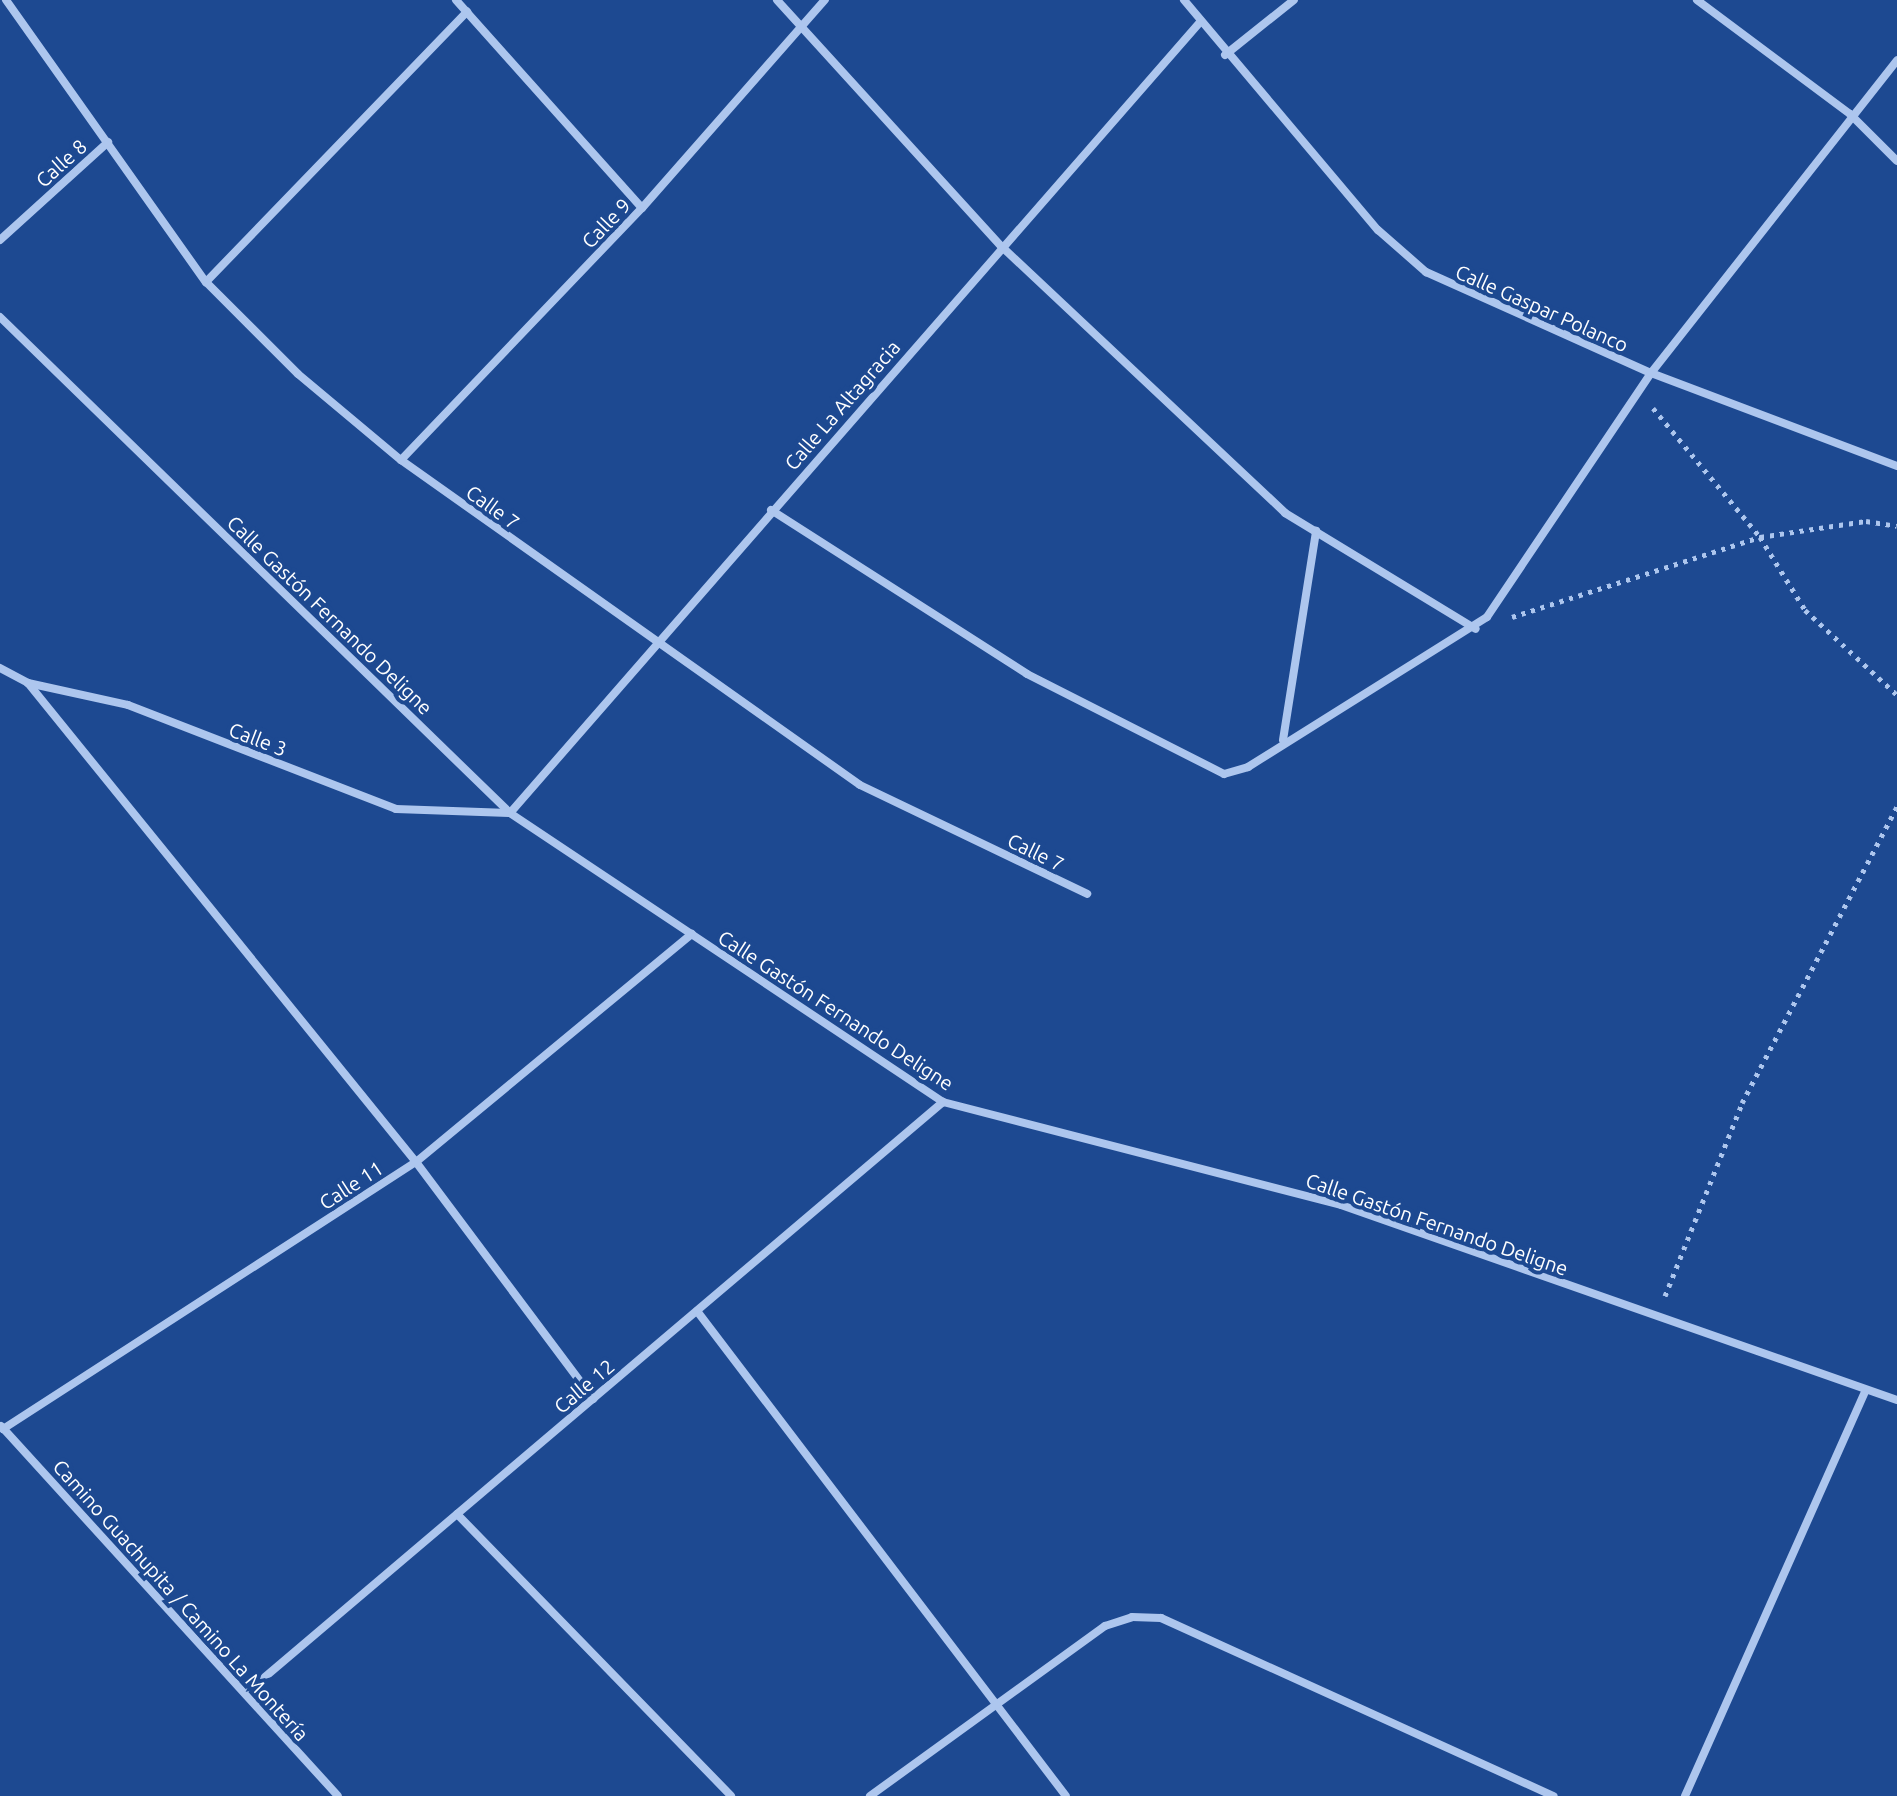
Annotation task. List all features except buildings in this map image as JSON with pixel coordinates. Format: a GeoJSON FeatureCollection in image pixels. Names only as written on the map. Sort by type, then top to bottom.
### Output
{"type":"FeatureCollection","features":[{"type":"Feature","properties":{"kind":"street","name":"Calle 7"},"geometry":{"type":"LineString","coordinates":[[6,0],[206,282],[298,374],[401,460],[655,646],[860,785],[1087,894]]}},
{"type":"Feature","properties":{"kind":"street"},"geometry":{"type":"LineString","coordinates":[[456,0],[642,208]]}},
{"type":"Feature","properties":{"kind":"street"},"geometry":{"type":"LineString","coordinates":[[777,0],[799,28],[1001,246],[1285,513],[1476,629]]}},
{"type":"Feature","properties":{"kind":"street","name":"Calle 9"},"geometry":{"type":"LineString","coordinates":[[401,460],[642,208],[825,0]]}},
{"type":"Feature","properties":{"kind":"street","name":"Calle Gaspar Polanco"},"geometry":{"type":"LineString","coordinates":[[1184,0],[1225,55],[1378,230],[1426,272],[1651,373],[1897,466]]}},
{"type":"Feature","properties":{"kind":"street"},"geometry":{"type":"LineString","coordinates":[[1225,55],[1294,0]]}},
{"type":"Feature","properties":{"kind":"street"},"geometry":{"type":"LineString","coordinates":[[1697,0],[1850,114],[1897,161]]}},
{"type":"Feature","properties":{"kind":"street"},"geometry":{"type":"LineString","coordinates":[[206,282],[467,12]]}},
{"type":"Feature","properties":{"kind":"street","name":"Calle La Altagracia"},"geometry":{"type":"LineString","coordinates":[[510,813],[1001,246],[1201,21]]}},
{"type":"Feature","properties":{"kind":"street"},"geometry":{"type":"LineString","coordinates":[[771,510],[1027,674],[1224,774],[1248,767],[1283,740],[1476,629],[1651,373],[1850,114],[1897,60]]}},
{"type":"Feature","properties":{"kind":"street","name":"Calle 8"},"geometry":{"type":"LineString","coordinates":[[0,240],[108,142]]}},
{"type":"Feature","properties":{"kind":"street","name":"Calle Gastón Fernando Deligne"},"geometry":{"type":"LineString","coordinates":[[0,317],[510,813],[943,1102],[1341,1205],[1897,1400]]}},
{"type":"Feature","properties":{"kind":"street"},"geometry":{"type":"LineString","coordinates":[[1283,740],[1316,531]]}},
{"type":"Feature","properties":{"kind":"street","name":"Calle 3"},"geometry":{"type":"LineString","coordinates":[[0,668],[28,683],[128,705],[396,809],[510,813]]}},
{"type":"Feature","properties":{"kind":"street"},"geometry":{"type":"LineString","coordinates":[[28,683],[416,1162],[593,1399]]}},
{"type":"Feature","properties":{"kind":"street","name":"Calle 11"},"geometry":{"type":"LineString","coordinates":[[1,1427],[416,1162],[692,934]]}},
{"type":"Feature","properties":{"kind":"street","name":"Calle 12"},"geometry":{"type":"LineString","coordinates":[[246,1693],[943,1102]]}},
{"type":"Feature","properties":{"kind":"street"},"geometry":{"type":"LineString","coordinates":[[697,1311],[1066,1796]]}},
{"type":"Feature","properties":{"kind":"street"},"geometry":{"type":"LineString","coordinates":[[1685,1796],[1865,1391]]}},
{"type":"Feature","properties":{"kind":"street","name":"Camino Guachupita / Camino La Montería"},"geometry":{"type":"LineString","coordinates":[[1,1427],[338,1796]]}},
{"type":"Feature","properties":{"kind":"street"},"geometry":{"type":"LineString","coordinates":[[457,1514],[731,1796]]}},
{"type":"Feature","properties":{"kind":"street"},"geometry":{"type":"LineString","coordinates":[[870,1796],[1105,1626],[1161,1618],[1553,1796]]}},
{"type":"Feature","properties":{"kind":"path"},"geometry":{"type":"LineString","coordinates":[[1639,391],[1760,537],[1805,610],[1897,695]]}},
{"type":"Feature","properties":{"kind":"path"},"geometry":{"type":"LineString","coordinates":[[1476,629],[1760,537],[1866,521],[1897,526]]}},
{"type":"Feature","properties":{"kind":"path"},"geometry":{"type":"LineString","coordinates":[[1657,1317],[1742,1103],[1897,806]]}}]}
